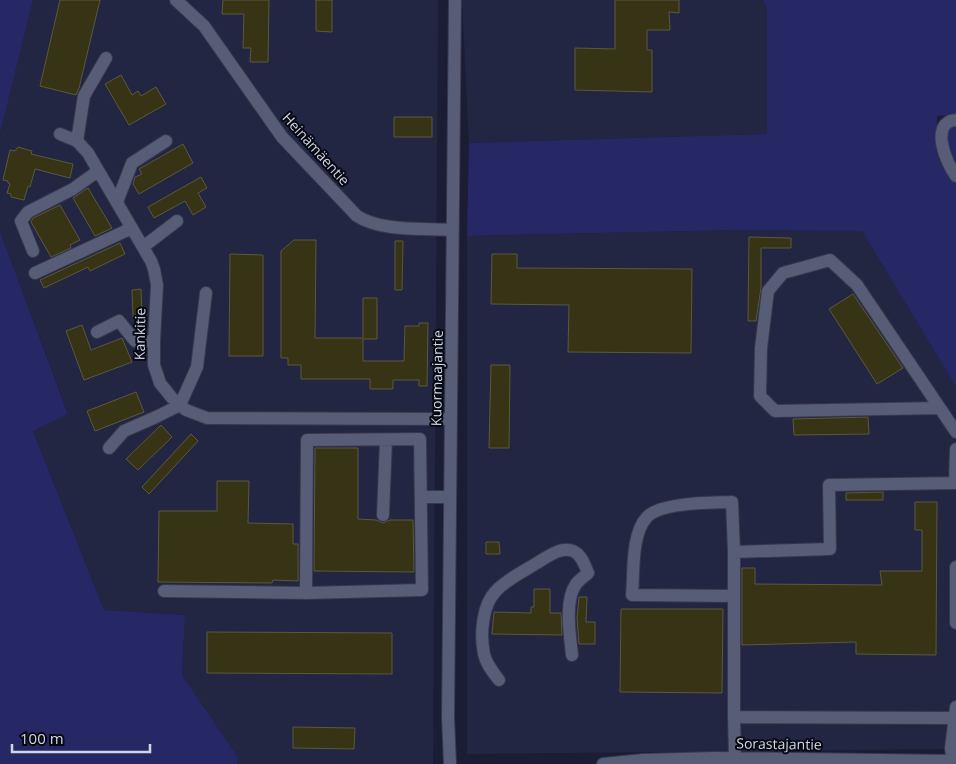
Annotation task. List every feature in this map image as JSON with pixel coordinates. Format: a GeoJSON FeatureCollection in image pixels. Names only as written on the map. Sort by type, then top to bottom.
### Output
{"type":"FeatureCollection","features":[{"type":"Feature","properties":{"kind":"street","name":"Heinämäentie"},"geometry":{"type":"LineString","coordinates":[[176,0],[204,26],[282,136],[357,216],[365,221],[380,225],[453,230]]}},
{"type":"Feature","properties":{"kind":"street","name":"Kuormaajantie"},"geometry":{"type":"LineString","coordinates":[[450,761],[448,718],[455,0]]}},
{"type":"Feature","properties":{"kind":"street"},"geometry":{"type":"LineString","coordinates":[[77,141],[84,96],[106,58]]}},
{"type":"Feature","properties":{"kind":"street"},"geometry":{"type":"LineString","coordinates":[[956,120],[944,124],[942,145],[956,176]]}},
{"type":"Feature","properties":{"kind":"street","name":"Kankitie"},"geometry":{"type":"LineString","coordinates":[[60,134],[77,141],[88,153],[151,261],[157,285],[154,366],[160,383],[172,398],[186,410],[207,418],[451,419]]}},
{"type":"Feature","properties":{"kind":"street"},"geometry":{"type":"LineString","coordinates":[[116,202],[132,163],[166,141]]}},
{"type":"Feature","properties":{"kind":"street"},"geometry":{"type":"LineString","coordinates":[[33,251],[21,221],[28,212],[73,189],[98,171]]}},
{"type":"Feature","properties":{"kind":"street"},"geometry":{"type":"LineString","coordinates":[[143,247],[177,221]]}},
{"type":"Feature","properties":{"kind":"street"},"geometry":{"type":"LineString","coordinates":[[35,272],[132,228]]}},
{"type":"Feature","properties":{"kind":"street"},"geometry":{"type":"LineString","coordinates":[[940,408],[775,411],[760,396],[761,348],[768,291],[783,273],[830,260],[857,285],[940,408],[956,432]]}},
{"type":"Feature","properties":{"kind":"street"},"geometry":{"type":"LineString","coordinates":[[108,448],[124,431],[180,405],[197,367],[206,293]]}},
{"type":"Feature","properties":{"kind":"street"},"geometry":{"type":"LineString","coordinates":[[98,332],[119,321],[134,341],[154,342]]}},
{"type":"Feature","properties":{"kind":"street"},"geometry":{"type":"LineString","coordinates":[[324,440],[325,419]]}},
{"type":"Feature","properties":{"kind":"street"},"geometry":{"type":"LineString","coordinates":[[164,591],[306,593],[422,590],[420,439],[307,440],[306,593]]}},
{"type":"Feature","properties":{"kind":"street"},"geometry":{"type":"LineString","coordinates":[[383,515],[386,440]]}},
{"type":"Feature","properties":{"kind":"street"},"geometry":{"type":"LineString","coordinates":[[734,552],[830,549],[828,485],[956,482],[956,449]]}},
{"type":"Feature","properties":{"kind":"street"},"geometry":{"type":"LineString","coordinates":[[421,497],[450,497]]}},
{"type":"Feature","properties":{"kind":"street"},"geometry":{"type":"LineString","coordinates":[[734,596],[632,595],[635,549],[640,529],[647,517],[660,510],[686,504],[732,502],[734,552],[735,758]]}},
{"type":"Feature","properties":{"kind":"street"},"geometry":{"type":"LineString","coordinates":[[499,680],[489,667],[484,654],[483,633],[486,609],[495,591],[524,570],[559,550],[573,551],[582,560],[588,573],[576,584],[570,599],[572,655]]}},
{"type":"Feature","properties":{"kind":"street"},"geometry":{"type":"LineString","coordinates":[[956,567],[956,623]]}},
{"type":"Feature","properties":{"kind":"street"},"geometry":{"type":"LineString","coordinates":[[734,717],[955,712],[951,748],[954,762]]}},
{"type":"Feature","properties":{"kind":"street","name":"Sorastajantie"},"geometry":{"type":"LineString","coordinates":[[603,764],[643,760],[735,758],[860,762],[954,762]]}},
{"type":"Feature","properties":{"kind":"shaded area"},"geometry":{"type":"Polygon","coordinates":[[[0,0],[33,0],[0,134],[0,0]]]}},
{"type":"Feature","properties":{"kind":"shaded area"},"geometry":{"type":"Polygon","coordinates":[[[33,0],[438,0],[433,764],[237,764],[238,757],[182,675],[185,615],[104,610],[33,431],[68,413],[0,231],[0,134],[33,0]]]}},
{"type":"Feature","properties":{"kind":"shaded area"},"geometry":{"type":"Polygon","coordinates":[[[462,0],[762,0],[767,8],[767,134],[469,143],[462,0]]]}},
{"type":"Feature","properties":{"kind":"shaded area"},"geometry":{"type":"Polygon","coordinates":[[[762,0],[956,0],[956,115],[937,116],[937,135],[956,182],[956,387],[862,231],[735,230],[467,236],[469,143],[767,134],[767,8],[762,0]]]}},
{"type":"Feature","properties":{"kind":"shaded area"},"geometry":{"type":"Polygon","coordinates":[[[956,127],[956,169],[947,146],[948,129],[956,127]]]}},
{"type":"Feature","properties":{"kind":"shaded area"},"geometry":{"type":"Polygon","coordinates":[[[735,230],[862,231],[956,387],[956,749],[467,754],[467,236],[735,230]]]}},
{"type":"Feature","properties":{"kind":"shaded area"},"geometry":{"type":"Polygon","coordinates":[[[0,231],[68,414],[33,431],[104,610],[185,615],[182,675],[238,757],[237,764],[0,764],[0,231]]]}},
{"type":"Feature","properties":{"kind":"building"},"geometry":{"type":"Polygon","coordinates":[[[60,0],[100,0],[76,95],[40,86],[60,0]]]}},
{"type":"Feature","properties":{"kind":"building"},"geometry":{"type":"Polygon","coordinates":[[[223,0],[269,0],[268,62],[250,62],[251,48],[243,48],[244,14],[222,14],[223,0]]]}},
{"type":"Feature","properties":{"kind":"building"},"geometry":{"type":"Polygon","coordinates":[[[316,0],[332,0],[332,32],[316,31],[316,0]]]}},
{"type":"Feature","properties":{"kind":"building"},"geometry":{"type":"Polygon","coordinates":[[[615,0],[679,0],[679,13],[669,12],[670,30],[647,30],[647,50],[652,50],[652,92],[575,90],[575,48],[615,49],[615,0]]]}},
{"type":"Feature","properties":{"kind":"building"},"geometry":{"type":"Polygon","coordinates":[[[121,75],[132,95],[138,91],[141,96],[156,87],[166,104],[129,125],[105,84],[121,75]]]}},
{"type":"Feature","properties":{"kind":"building"},"geometry":{"type":"Polygon","coordinates":[[[394,117],[432,117],[432,137],[394,137],[394,117]]]}},
{"type":"Feature","properties":{"kind":"building"},"geometry":{"type":"Polygon","coordinates":[[[183,144],[193,163],[139,194],[133,184],[135,177],[142,174],[139,169],[183,144]]]}},
{"type":"Feature","properties":{"kind":"building"},"geometry":{"type":"Polygon","coordinates":[[[18,147],[32,151],[31,154],[73,164],[70,178],[35,169],[24,200],[11,197],[11,194],[7,193],[10,184],[8,181],[3,180],[10,150],[15,151],[18,147]]]}},
{"type":"Feature","properties":{"kind":"building"},"geometry":{"type":"Polygon","coordinates":[[[201,177],[207,188],[198,193],[206,207],[193,215],[185,201],[154,218],[148,207],[201,177]]]}},
{"type":"Feature","properties":{"kind":"building"},"geometry":{"type":"Polygon","coordinates":[[[88,188],[112,228],[95,236],[73,198],[88,188]]]}},
{"type":"Feature","properties":{"kind":"building"},"geometry":{"type":"Polygon","coordinates":[[[60,205],[80,240],[70,245],[71,248],[51,257],[31,222],[33,218],[60,205]]]}},
{"type":"Feature","properties":{"kind":"building"},"geometry":{"type":"Polygon","coordinates":[[[749,237],[791,238],[791,248],[761,248],[761,288],[756,321],[748,321],[749,237]]]}},
{"type":"Feature","properties":{"kind":"building"},"geometry":{"type":"Polygon","coordinates":[[[294,240],[316,240],[315,338],[363,338],[363,298],[377,298],[377,339],[363,339],[363,361],[404,361],[405,326],[419,326],[419,323],[428,323],[427,386],[419,386],[419,380],[393,380],[393,389],[370,389],[370,379],[301,379],[301,365],[288,365],[288,358],[281,358],[281,251],[294,240]]]}},
{"type":"Feature","properties":{"kind":"building"},"geometry":{"type":"Polygon","coordinates":[[[395,241],[403,241],[402,290],[395,290],[395,241]]]}},
{"type":"Feature","properties":{"kind":"building"},"geometry":{"type":"Polygon","coordinates":[[[120,243],[125,254],[90,271],[88,267],[44,288],[40,280],[120,243]]]}},
{"type":"Feature","properties":{"kind":"building"},"geometry":{"type":"Polygon","coordinates":[[[230,254],[263,255],[263,356],[229,356],[230,254]]]}},
{"type":"Feature","properties":{"kind":"building"},"geometry":{"type":"Polygon","coordinates":[[[492,254],[517,254],[517,268],[692,269],[691,353],[568,352],[569,305],[491,304],[492,254]]]}},
{"type":"Feature","properties":{"kind":"building"},"geometry":{"type":"Polygon","coordinates":[[[141,289],[142,317],[133,317],[132,290],[141,289]]]}},
{"type":"Feature","properties":{"kind":"building"},"geometry":{"type":"Polygon","coordinates":[[[853,294],[903,368],[877,384],[829,309],[853,294]]]}},
{"type":"Feature","properties":{"kind":"building"},"geometry":{"type":"Polygon","coordinates":[[[82,325],[91,350],[122,338],[132,362],[84,380],[66,331],[82,325]]]}},
{"type":"Feature","properties":{"kind":"building"},"geometry":{"type":"Polygon","coordinates":[[[491,365],[510,365],[509,448],[489,448],[491,365]]]}},
{"type":"Feature","properties":{"kind":"building"},"geometry":{"type":"Polygon","coordinates":[[[136,392],[144,412],[95,431],[87,411],[136,392]]]}},
{"type":"Feature","properties":{"kind":"building"},"geometry":{"type":"Polygon","coordinates":[[[868,417],[869,434],[794,435],[793,419],[868,417]]]}},
{"type":"Feature","properties":{"kind":"building"},"geometry":{"type":"Polygon","coordinates":[[[161,425],[172,437],[138,470],[126,459],[161,425]]]}},
{"type":"Feature","properties":{"kind":"building"},"geometry":{"type":"Polygon","coordinates":[[[191,434],[198,441],[149,494],[142,487],[191,434]]]}},
{"type":"Feature","properties":{"kind":"building"},"geometry":{"type":"Polygon","coordinates":[[[315,448],[358,448],[358,519],[376,520],[383,523],[390,520],[413,520],[414,572],[314,571],[315,448]]]}},
{"type":"Feature","properties":{"kind":"building"},"geometry":{"type":"Polygon","coordinates":[[[217,481],[249,481],[248,523],[293,524],[293,544],[298,544],[298,581],[273,580],[272,583],[158,582],[159,511],[217,511],[217,481]]]}},
{"type":"Feature","properties":{"kind":"building"},"geometry":{"type":"Polygon","coordinates":[[[883,492],[883,500],[846,500],[846,493],[883,492]]]}},
{"type":"Feature","properties":{"kind":"building"},"geometry":{"type":"Polygon","coordinates":[[[915,502],[937,502],[936,655],[856,654],[856,642],[742,645],[742,568],[755,568],[755,584],[882,585],[880,571],[922,571],[922,530],[915,530],[915,502]]]}},
{"type":"Feature","properties":{"kind":"building"},"geometry":{"type":"Polygon","coordinates":[[[486,542],[499,542],[500,554],[486,554],[486,542]]]}},
{"type":"Feature","properties":{"kind":"building"},"geometry":{"type":"Polygon","coordinates":[[[534,589],[550,589],[550,613],[561,613],[562,635],[492,634],[494,612],[531,613],[531,607],[534,607],[534,589]]]}},
{"type":"Feature","properties":{"kind":"building"},"geometry":{"type":"Polygon","coordinates":[[[579,597],[587,597],[586,622],[595,622],[595,644],[579,644],[577,618],[579,597]]]}},
{"type":"Feature","properties":{"kind":"building"},"geometry":{"type":"Polygon","coordinates":[[[621,609],[723,609],[722,693],[620,692],[621,609]]]}},
{"type":"Feature","properties":{"kind":"building"},"geometry":{"type":"Polygon","coordinates":[[[207,632],[392,633],[392,674],[207,673],[207,632]]]}},
{"type":"Feature","properties":{"kind":"building"},"geometry":{"type":"Polygon","coordinates":[[[293,727],[355,728],[354,749],[293,748],[293,727]]]}}]}
